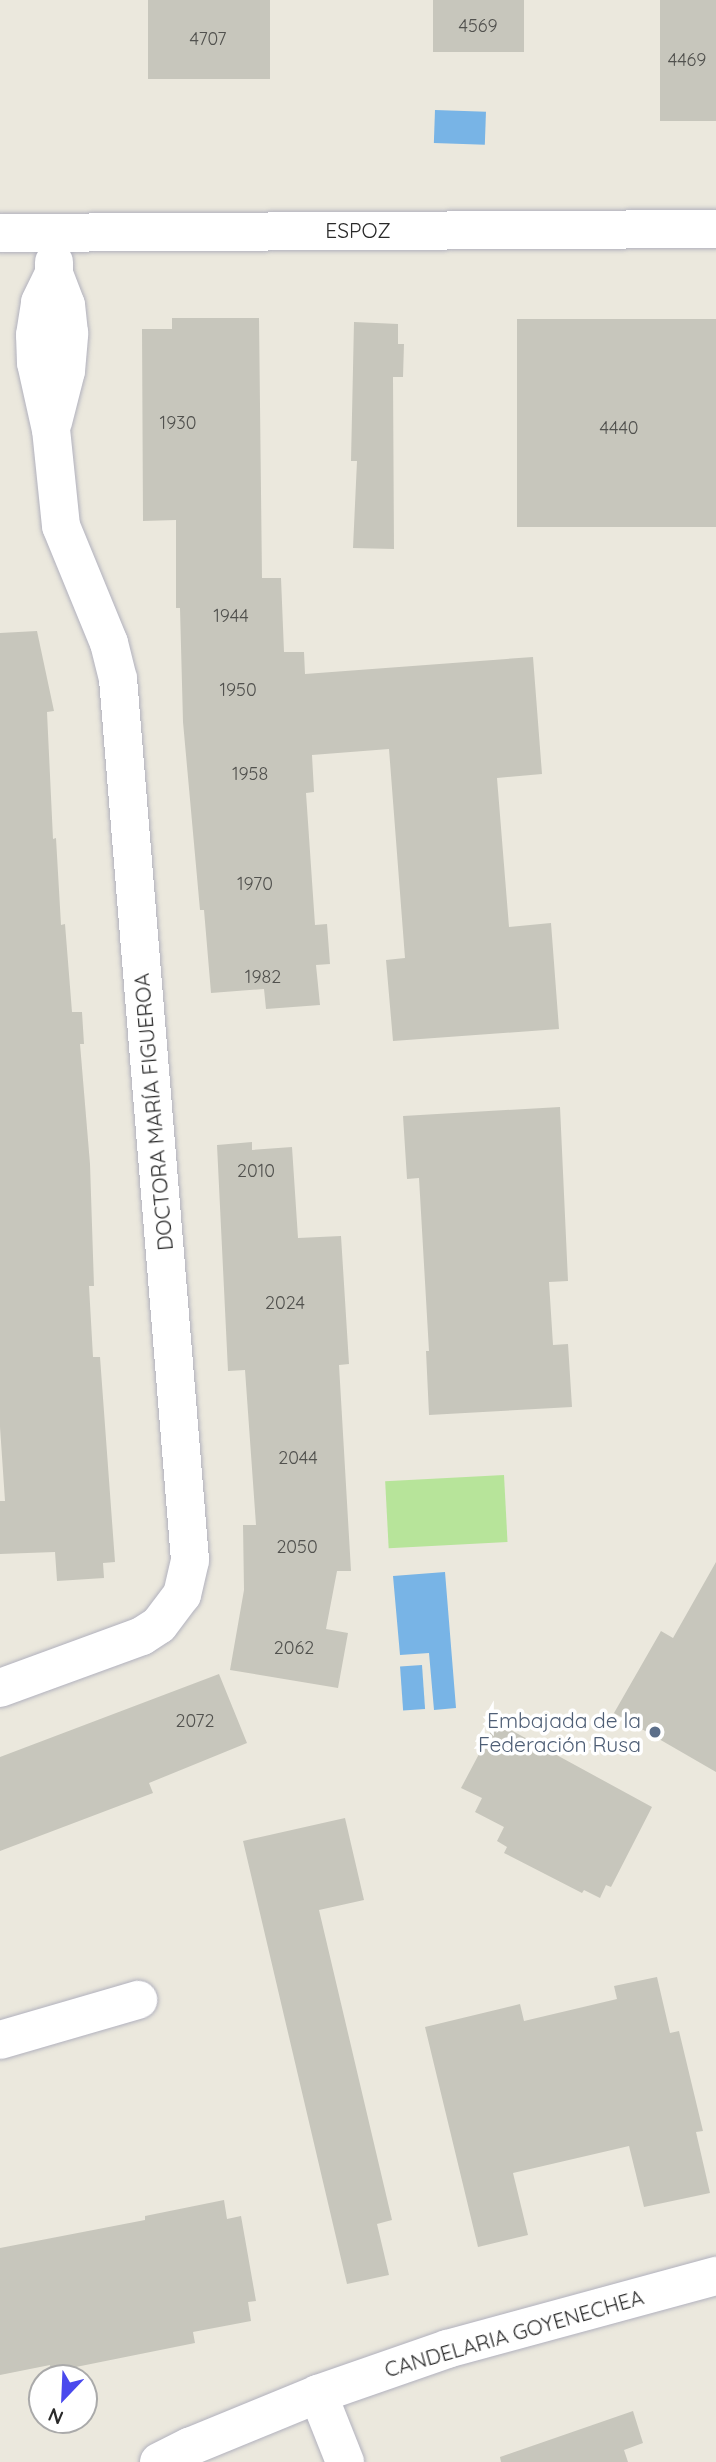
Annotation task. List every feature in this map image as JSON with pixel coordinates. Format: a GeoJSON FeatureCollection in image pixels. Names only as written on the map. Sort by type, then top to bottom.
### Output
{"type":"FeatureCollection","features":[{"type":"Feature","properties":{"kind":"street","name":"ESPOZ"},"geometry":{"type":"LineString","coordinates":[[0,233],[716,229]]}},
{"type":"Feature","properties":{"kind":"street","name":"DOCTORA MARÍA FIGUEROA"},"geometry":{"type":"LineString","coordinates":[[0,1688],[142,1636],[159,1625],[182,1595],[190,1560],[118,679],[109,643],[61,526],[51,430],[36,363],[35,335],[40,302],[54,272],[55,232]]}},
{"type":"Feature","properties":{"kind":"street"},"geometry":{"type":"LineString","coordinates":[[0,2040],[138,2000]]}},
{"type":"Feature","properties":{"kind":"street","name":"CANDELARIA GOYENECHEA"},"geometry":{"type":"LineString","coordinates":[[159,2462],[318,2394],[447,2349],[716,2276]]}},
{"type":"Feature","properties":{"kind":"street"},"geometry":{"type":"LineString","coordinates":[[318,2394],[345,2462]]}},
{"type":"Feature","properties":{"kind":"green space"},"geometry":{"type":"Polygon","coordinates":[[[504,1475],[508,1542],[389,1548],[385,1481],[504,1475]]]}},
{"type":"Feature","properties":{"kind":"water"},"geometry":{"type":"Polygon","coordinates":[[[435,110],[486,112],[485,145],[434,143],[435,110]]]}},
{"type":"Feature","properties":{"kind":"water"},"geometry":{"type":"Polygon","coordinates":[[[445,1572],[456,1708],[434,1710],[429,1653],[400,1655],[393,1576],[445,1572]]]}},
{"type":"Feature","properties":{"kind":"water"},"geometry":{"type":"Polygon","coordinates":[[[422,1665],[425,1709],[403,1710],[400,1667],[422,1665]]]}},
{"type":"Feature","properties":{"kind":"building"},"geometry":{"type":"Polygon","coordinates":[[[148,0],[270,0],[270,79],[148,79],[148,0]]]}},
{"type":"Feature","properties":{"kind":"building"},"geometry":{"type":"Polygon","coordinates":[[[433,0],[524,0],[524,52],[433,52],[433,0]]]}},
{"type":"Feature","properties":{"kind":"building"},"geometry":{"type":"Polygon","coordinates":[[[660,0],[716,0],[716,121],[660,121],[660,0]]]}},
{"type":"Feature","properties":{"kind":"building"},"geometry":{"type":"Polygon","coordinates":[[[172,318],[259,318],[262,578],[281,578],[284,652],[304,652],[305,674],[533,657],[542,774],[497,778],[509,927],[551,923],[559,1029],[393,1041],[386,960],[405,958],[389,749],[312,755],[314,792],[306,793],[315,925],[327,924],[330,964],[316,965],[320,1005],[266,1009],[264,989],[211,993],[204,910],[200,910],[183,722],[180,608],[176,608],[176,520],[143,521],[142,329],[172,329],[172,318]]]}},
{"type":"Feature","properties":{"kind":"building"},"geometry":{"type":"Polygon","coordinates":[[[517,319],[716,319],[716,527],[517,527],[517,319]]]}},
{"type":"Feature","properties":{"kind":"building"},"geometry":{"type":"Polygon","coordinates":[[[354,322],[398,324],[398,344],[404,344],[403,377],[393,377],[394,549],[353,548],[357,461],[351,461],[354,322]]]}},
{"type":"Feature","properties":{"kind":"building"},"geometry":{"type":"Polygon","coordinates":[[[37,631],[54,711],[47,712],[53,839],[56,838],[61,925],[65,924],[72,1012],[82,1012],[84,1044],[80,1044],[90,1164],[94,1286],[89,1286],[93,1357],[100,1357],[115,1562],[103,1563],[104,1578],[57,1581],[55,1552],[0,1554],[0,1501],[5,1501],[0,1427],[0,633],[37,631]]]}},
{"type":"Feature","properties":{"kind":"building"},"geometry":{"type":"Polygon","coordinates":[[[560,1107],[568,1281],[549,1282],[553,1345],[568,1344],[572,1407],[429,1415],[426,1351],[429,1351],[419,1178],[407,1179],[403,1116],[560,1107]]]}},
{"type":"Feature","properties":{"kind":"building"},"geometry":{"type":"Polygon","coordinates":[[[252,1142],[252,1150],[292,1147],[298,1238],[341,1236],[349,1364],[339,1365],[351,1571],[337,1571],[326,1629],[348,1633],[338,1688],[230,1670],[244,1590],[243,1525],[256,1525],[245,1370],[228,1371],[217,1145],[252,1142]]]}},
{"type":"Feature","properties":{"kind":"building"},"geometry":{"type":"Polygon","coordinates":[[[716,1562],[716,1772],[614,1713],[661,1631],[673,1638],[716,1562]]]}},
{"type":"Feature","properties":{"kind":"building"},"geometry":{"type":"Polygon","coordinates":[[[219,1674],[247,1743],[149,1783],[153,1793],[0,1851],[0,1757],[219,1674]]]}},
{"type":"Feature","properties":{"kind":"building"},"geometry":{"type":"Polygon","coordinates":[[[496,1722],[652,1807],[611,1887],[606,1885],[600,1898],[584,1890],[582,1893],[504,1853],[507,1847],[497,1841],[504,1827],[475,1812],[482,1798],[461,1788],[496,1722]]]}},
{"type":"Feature","properties":{"kind":"building"},"geometry":{"type":"Polygon","coordinates":[[[345,1818],[364,1900],[319,1910],[392,2220],[377,2224],[389,2275],[347,2284],[243,1841],[345,1818]]]}},
{"type":"Feature","properties":{"kind":"building"},"geometry":{"type":"Polygon","coordinates":[[[657,1977],[670,2033],[679,2031],[703,2131],[696,2132],[710,2193],[644,2207],[629,2146],[513,2173],[528,2235],[478,2247],[425,2027],[520,2004],[524,2021],[617,1999],[614,1986],[657,1977]]]}},
{"type":"Feature","properties":{"kind":"building"},"geometry":{"type":"Polygon","coordinates":[[[224,2200],[227,2219],[241,2216],[256,2301],[248,2302],[251,2321],[193,2332],[195,2343],[91,2364],[28,2364],[28,2369],[0,2375],[0,2248],[145,2220],[145,2216],[224,2200]]]}},
{"type":"Feature","properties":{"kind":"building"},"geometry":{"type":"Polygon","coordinates":[[[633,2411],[643,2443],[624,2450],[628,2462],[501,2462],[500,2457],[633,2411]]]}},
{"type":"Feature","properties":{"kind":"place","name":"Embajada de la Federación Rusa"},"geometry":{"type":"Point","coordinates":[655,1732]}}]}
